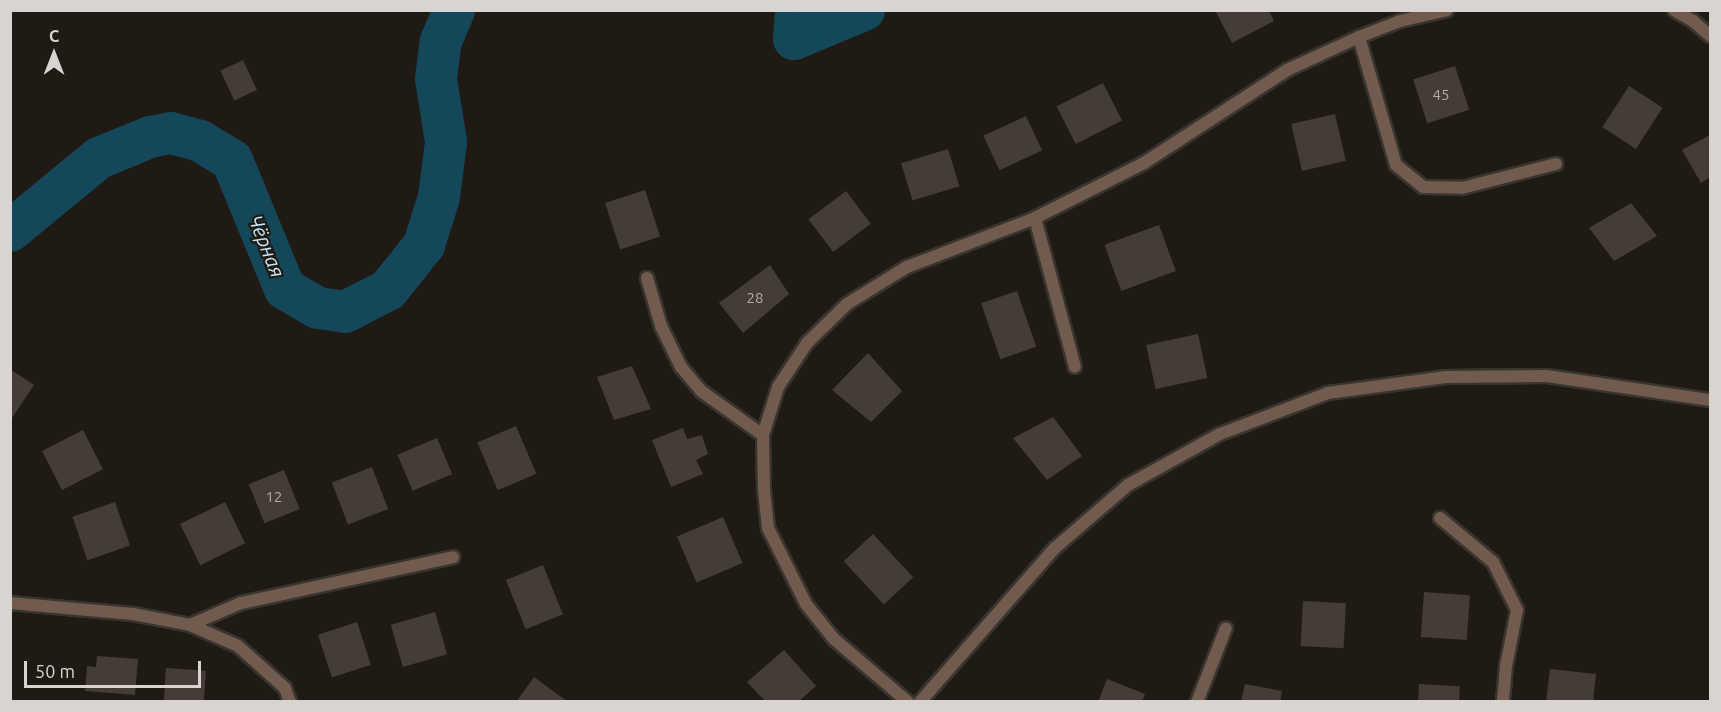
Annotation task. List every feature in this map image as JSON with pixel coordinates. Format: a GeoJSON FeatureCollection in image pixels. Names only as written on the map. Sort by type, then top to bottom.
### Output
{"type":"FeatureCollection","features":[{"type":"Feature","properties":{"kind":"lane"},"geometry":{"type":"LineString","coordinates":[[908,702],[834,639],[806,604],[768,528],[764,489],[763,435],[778,387],[807,343],[848,304],[907,267],[1035,218],[1144,163],[1287,70],[1400,21],[1447,10]]}},
{"type":"Feature","properties":{"kind":"lane"},"geometry":{"type":"LineString","coordinates":[[1674,10],[1693,21],[1710,36]]}},
{"type":"Feature","properties":{"kind":"lane"},"geometry":{"type":"LineString","coordinates":[[1359,37],[1396,165],[1423,187],[1462,188],[1556,164]]}},
{"type":"Feature","properties":{"kind":"lane"},"geometry":{"type":"LineString","coordinates":[[1035,218],[1075,368]]}},
{"type":"Feature","properties":{"kind":"lane"},"geometry":{"type":"LineString","coordinates":[[647,278],[662,326],[681,367],[700,391],[763,435]]}},
{"type":"Feature","properties":{"kind":"lane"},"geometry":{"type":"LineString","coordinates":[[920,702],[1055,548],[1128,485],[1220,434],[1328,393],[1446,377],[1547,376],[1710,400]]}},
{"type":"Feature","properties":{"kind":"lane"},"geometry":{"type":"LineString","coordinates":[[1440,518],[1493,562],[1516,610],[1506,666],[1503,702]]}},
{"type":"Feature","properties":{"kind":"lane"},"geometry":{"type":"LineString","coordinates":[[190,625],[241,603],[453,557]]}},
{"type":"Feature","properties":{"kind":"lane"},"geometry":{"type":"LineString","coordinates":[[10,603],[133,614],[190,625],[238,646],[285,688],[290,702]]}},
{"type":"Feature","properties":{"kind":"lane"},"geometry":{"type":"LineString","coordinates":[[1197,702],[1226,627]]}},
{"type":"Feature","properties":{"kind":"building"},"geometry":{"type":"Polygon","coordinates":[[[1215,10],[1269,10],[1274,21],[1232,43],[1215,10]]]}},
{"type":"Feature","properties":{"kind":"building"},"geometry":{"type":"Polygon","coordinates":[[[243,60],[257,90],[234,100],[220,71],[243,60]]]}},
{"type":"Feature","properties":{"kind":"building"},"geometry":{"type":"Polygon","coordinates":[[[1455,66],[1469,110],[1427,123],[1413,80],[1455,66]]]}},
{"type":"Feature","properties":{"kind":"building"},"geometry":{"type":"Polygon","coordinates":[[[1103,83],[1122,120],[1076,144],[1057,107],[1103,83]]]}},
{"type":"Feature","properties":{"kind":"building"},"geometry":{"type":"Polygon","coordinates":[[[1629,86],[1663,108],[1636,149],[1602,127],[1629,86]]]}},
{"type":"Feature","properties":{"kind":"building"},"geometry":{"type":"Polygon","coordinates":[[[1335,114],[1346,161],[1302,171],[1291,124],[1335,114]]]}},
{"type":"Feature","properties":{"kind":"building"},"geometry":{"type":"Polygon","coordinates":[[[1026,116],[1042,150],[999,170],[983,136],[1026,116]]]}},
{"type":"Feature","properties":{"kind":"building"},"geometry":{"type":"Polygon","coordinates":[[[1710,135],[1710,177],[1701,183],[1682,150],[1710,135]]]}},
{"type":"Feature","properties":{"kind":"building"},"geometry":{"type":"Polygon","coordinates":[[[948,149],[959,186],[913,201],[901,163],[948,149]]]}},
{"type":"Feature","properties":{"kind":"building"},"geometry":{"type":"Polygon","coordinates":[[[645,190],[660,237],[620,250],[605,203],[645,190]]]}},
{"type":"Feature","properties":{"kind":"building"},"geometry":{"type":"Polygon","coordinates":[[[846,191],[871,224],[833,252],[808,219],[846,191]]]}},
{"type":"Feature","properties":{"kind":"building"},"geometry":{"type":"Polygon","coordinates":[[[1631,203],[1657,236],[1614,261],[1589,228],[1631,203]]]}},
{"type":"Feature","properties":{"kind":"building"},"geometry":{"type":"Polygon","coordinates":[[[1159,225],[1176,271],[1121,291],[1104,245],[1159,225]]]}},
{"type":"Feature","properties":{"kind":"building"},"geometry":{"type":"Polygon","coordinates":[[[770,265],[789,294],[743,333],[719,303],[770,265]]]}},
{"type":"Feature","properties":{"kind":"building"},"geometry":{"type":"Polygon","coordinates":[[[1017,291],[1036,347],[1000,359],[981,303],[1017,291]]]}},
{"type":"Feature","properties":{"kind":"building"},"geometry":{"type":"Polygon","coordinates":[[[1198,334],[1207,378],[1156,389],[1146,345],[1198,334]]]}},
{"type":"Feature","properties":{"kind":"building"},"geometry":{"type":"Polygon","coordinates":[[[868,353],[902,391],[871,422],[832,390],[868,353]]]}},
{"type":"Feature","properties":{"kind":"building"},"geometry":{"type":"Polygon","coordinates":[[[632,366],[651,409],[614,420],[597,377],[632,366]]]}},
{"type":"Feature","properties":{"kind":"building"},"geometry":{"type":"Polygon","coordinates":[[[10,369],[34,385],[10,421],[10,369]]]}},
{"type":"Feature","properties":{"kind":"building"},"geometry":{"type":"Polygon","coordinates":[[[1053,417],[1082,456],[1047,480],[1013,438],[1053,417]]]}},
{"type":"Feature","properties":{"kind":"building"},"geometry":{"type":"Polygon","coordinates":[[[516,426],[536,474],[498,490],[477,442],[516,426]]]}},
{"type":"Feature","properties":{"kind":"building"},"geometry":{"type":"Polygon","coordinates":[[[683,428],[687,439],[702,435],[708,454],[696,460],[703,474],[671,487],[652,440],[683,428]]]}},
{"type":"Feature","properties":{"kind":"building"},"geometry":{"type":"Polygon","coordinates":[[[83,430],[103,469],[62,490],[42,451],[83,430]]]}},
{"type":"Feature","properties":{"kind":"building"},"geometry":{"type":"Polygon","coordinates":[[[437,438],[452,474],[413,491],[397,455],[437,438]]]}},
{"type":"Feature","properties":{"kind":"building"},"geometry":{"type":"Polygon","coordinates":[[[372,467],[388,509],[348,524],[332,482],[372,467]]]}},
{"type":"Feature","properties":{"kind":"building"},"geometry":{"type":"Polygon","coordinates":[[[284,470],[300,509],[265,523],[249,484],[284,470]]]}},
{"type":"Feature","properties":{"kind":"building"},"geometry":{"type":"Polygon","coordinates":[[[115,502],[130,545],[87,560],[72,517],[115,502]]]}},
{"type":"Feature","properties":{"kind":"building"},"geometry":{"type":"Polygon","coordinates":[[[225,502],[245,543],[200,565],[180,524],[225,502]]]}},
{"type":"Feature","properties":{"kind":"building"},"geometry":{"type":"Polygon","coordinates":[[[723,517],[743,563],[697,583],[677,537],[723,517]]]}},
{"type":"Feature","properties":{"kind":"building"},"geometry":{"type":"Polygon","coordinates":[[[873,534],[913,577],[884,604],[844,561],[873,534]]]}},
{"type":"Feature","properties":{"kind":"building"},"geometry":{"type":"Polygon","coordinates":[[[543,565],[563,614],[526,629],[506,580],[543,565]]]}},
{"type":"Feature","properties":{"kind":"building"},"geometry":{"type":"Polygon","coordinates":[[[1424,592],[1470,595],[1467,640],[1421,637],[1424,592]]]}},
{"type":"Feature","properties":{"kind":"building"},"geometry":{"type":"Polygon","coordinates":[[[1303,601],[1346,603],[1344,648],[1301,646],[1303,601]]]}},
{"type":"Feature","properties":{"kind":"building"},"geometry":{"type":"Polygon","coordinates":[[[435,612],[447,654],[403,667],[391,625],[435,612]]]}},
{"type":"Feature","properties":{"kind":"building"},"geometry":{"type":"Polygon","coordinates":[[[357,622],[371,665],[332,677],[318,635],[357,622]]]}},
{"type":"Feature","properties":{"kind":"building"},"geometry":{"type":"Polygon","coordinates":[[[784,650],[816,686],[798,702],[766,702],[747,682],[784,650]]]}},
{"type":"Feature","properties":{"kind":"building"},"geometry":{"type":"Polygon","coordinates":[[[97,656],[138,659],[135,695],[85,691],[87,666],[96,667],[97,656]]]}},
{"type":"Feature","properties":{"kind":"building"},"geometry":{"type":"Polygon","coordinates":[[[166,668],[206,671],[204,702],[164,702],[166,668]]]}},
{"type":"Feature","properties":{"kind":"building"},"geometry":{"type":"Polygon","coordinates":[[[1550,669],[1596,674],[1593,702],[1546,702],[1550,669]]]}},
{"type":"Feature","properties":{"kind":"building"},"geometry":{"type":"Polygon","coordinates":[[[534,677],[568,702],[516,702],[534,677]]]}},
{"type":"Feature","properties":{"kind":"building"},"geometry":{"type":"Polygon","coordinates":[[[1107,679],[1145,694],[1142,702],[1098,702],[1107,679]]]}},
{"type":"Feature","properties":{"kind":"building"},"geometry":{"type":"Polygon","coordinates":[[[1245,684],[1282,691],[1280,702],[1241,702],[1245,684]]]}},
{"type":"Feature","properties":{"kind":"building"},"geometry":{"type":"Polygon","coordinates":[[[1419,684],[1460,686],[1459,702],[1418,702],[1419,684]]]}},
{"type":"Feature","properties":{"kind":"waterway","name":"Чёрная"},"geometry":{"type":"LineString","coordinates":[[10,231],[99,158],[150,137],[171,133],[200,141],[232,160],[285,289],[318,308],[345,312],[388,290],[424,245],[439,197],[446,142],[436,79],[441,41],[454,10]]}},
{"type":"Feature","properties":{"kind":"waterway","name":"Чёрная"},"geometry":{"type":"LineString","coordinates":[[796,10],[794,39],[864,10]]}}]}
